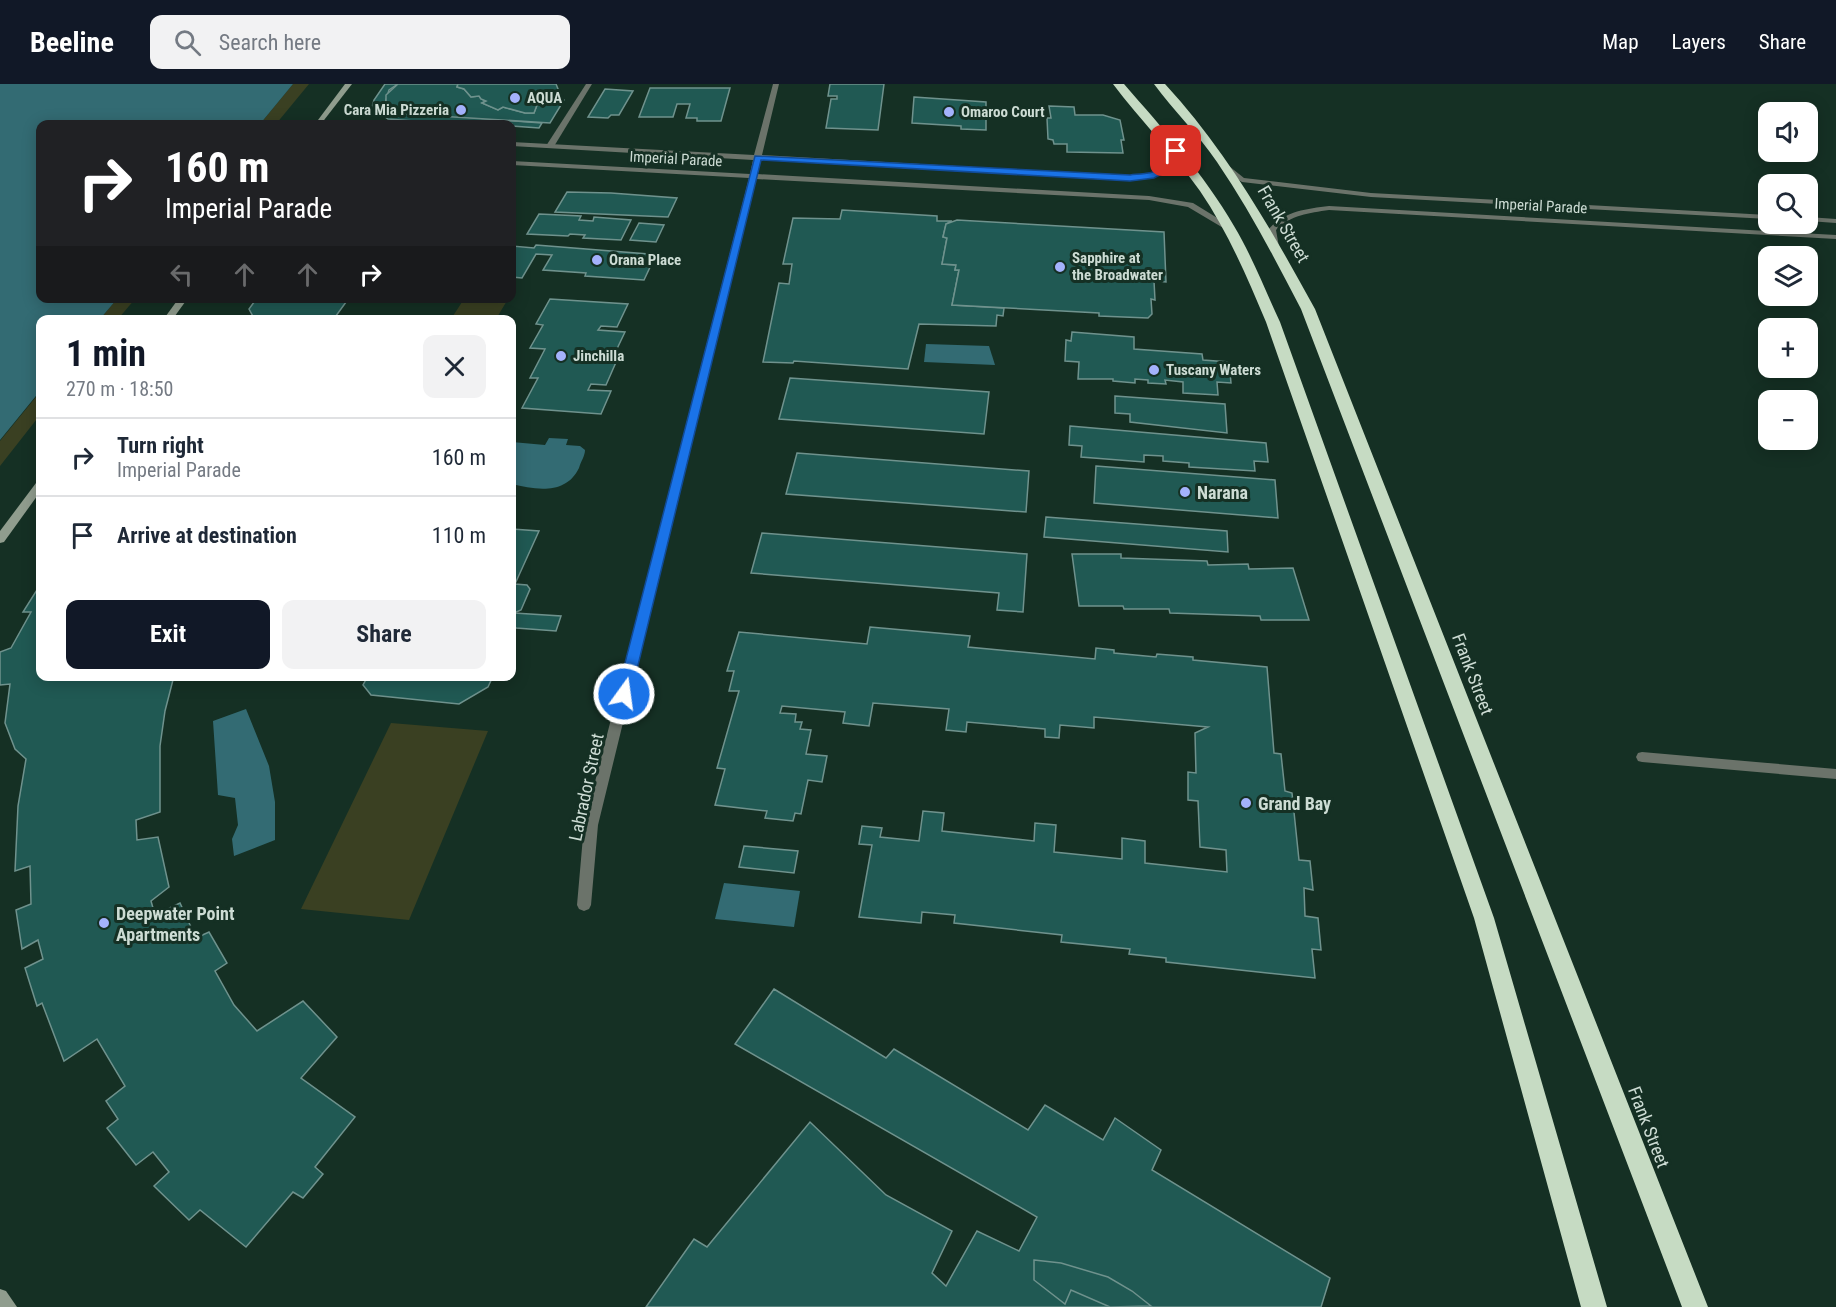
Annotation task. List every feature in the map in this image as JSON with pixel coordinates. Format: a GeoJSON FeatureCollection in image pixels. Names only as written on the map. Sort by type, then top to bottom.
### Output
{"type":"FeatureCollection","features":[{"type":"Feature","properties":{"kind":"highway"},"geometry":{"type":"LineString","coordinates":[[1118,84],[1176,151],[1228,227],[1273,322],[1484,918],[1594,1307]]}},
{"type":"Feature","properties":{"kind":"highway","name":"Frank Street"},"geometry":{"type":"LineString","coordinates":[[1160,84],[1226,168],[1276,250],[1308,309],[1695,1307]]}},
{"type":"Feature","properties":{"kind":"street"},"geometry":{"type":"LineString","coordinates":[[321,120],[349,84]]}},
{"type":"Feature","properties":{"kind":"street"},"geometry":{"type":"LineString","coordinates":[[550,146],[589,84]]}},
{"type":"Feature","properties":{"kind":"street","name":"Labrador Street"},"geometry":{"type":"LineString","coordinates":[[585,905],[591,825],[776,84]]}},
{"type":"Feature","properties":{"kind":"street","name":"Imperial Parade"},"geometry":{"type":"LineString","coordinates":[[516,144],[1130,178],[1151,176],[1169,168],[1176,151]]}},
{"type":"Feature","properties":{"kind":"street","name":"Imperial Parade"},"geometry":{"type":"LineString","coordinates":[[516,163],[1149,198],[1190,205],[1228,227]]}},
{"type":"Feature","properties":{"kind":"street","name":"Imperial Parade"},"geometry":{"type":"LineString","coordinates":[[1226,168],[1242,180],[1371,195],[1758,216]]}},
{"type":"Feature","properties":{"kind":"street","name":"Imperial Parade"},"geometry":{"type":"LineString","coordinates":[[1276,250],[1272,230],[1280,220],[1297,212],[1329,208],[1836,237]]}},
{"type":"Feature","properties":{"kind":"street"},"geometry":{"type":"LineString","coordinates":[[1643,210],[1651,226]]}},
{"type":"Feature","properties":{"kind":"street"},"geometry":{"type":"LineString","coordinates":[[1818,219],[1836,220]]}},
{"type":"Feature","properties":{"kind":"street"},"geometry":{"type":"LineString","coordinates":[[171,315],[180,303]]}},
{"type":"Feature","properties":{"kind":"street"},"geometry":{"type":"LineString","coordinates":[[0,539],[36,490]]}},
{"type":"Feature","properties":{"kind":"street"},"geometry":{"type":"LineString","coordinates":[[1642,757],[1836,774]]}},
{"type":"Feature","properties":{"kind":"street"},"geometry":{"type":"LineString","coordinates":[[0,1297],[8,1307]]}},
{"type":"Feature","properties":{"kind":"green space"},"geometry":{"type":"Polygon","coordinates":[[[293,84],[309,84],[279,120],[263,120],[293,84]]]}},
{"type":"Feature","properties":{"kind":"green space"},"geometry":{"type":"Polygon","coordinates":[[[114,303],[132,303],[121,315],[103,315],[114,303]]]}},
{"type":"Feature","properties":{"kind":"green space"},"geometry":{"type":"Polygon","coordinates":[[[461,303],[506,303],[498,315],[454,315],[461,303]]]}},
{"type":"Feature","properties":{"kind":"green space"},"geometry":{"type":"Polygon","coordinates":[[[36,397],[36,420],[0,466],[0,441],[36,397]]]}},
{"type":"Feature","properties":{"kind":"green space"},"geometry":{"type":"Polygon","coordinates":[[[391,723],[488,731],[409,920],[301,909],[391,723]]]}},
{"type":"Feature","properties":{"kind":"water"},"geometry":{"type":"Polygon","coordinates":[[[0,84],[293,84],[263,120],[36,120],[36,303],[114,303],[103,315],[36,315],[36,396],[0,440],[0,84]]]}},
{"type":"Feature","properties":{"kind":"water"},"geometry":{"type":"Polygon","coordinates":[[[926,344],[989,346],[995,365],[924,362],[926,344]]]}},
{"type":"Feature","properties":{"kind":"water"},"geometry":{"type":"Polygon","coordinates":[[[549,438],[568,439],[566,445],[580,446],[585,450],[579,468],[573,477],[558,487],[540,489],[516,485],[516,442],[545,445],[549,438]]]}},
{"type":"Feature","properties":{"kind":"water"},"geometry":{"type":"Polygon","coordinates":[[[246,709],[269,766],[275,802],[275,840],[234,856],[232,839],[238,825],[235,798],[218,795],[213,721],[246,709]]]}},
{"type":"Feature","properties":{"kind":"water"},"geometry":{"type":"Polygon","coordinates":[[[724,883],[800,891],[794,927],[715,919],[724,883]]]}},
{"type":"Feature","properties":{"kind":"building"},"geometry":{"type":"Polygon","coordinates":[[[385,84],[398,84],[389,90],[386,100],[386,104],[397,112],[502,120],[388,119],[372,107],[385,84]]]}},
{"type":"Feature","properties":{"kind":"building"},"geometry":{"type":"Polygon","coordinates":[[[398,84],[458,84],[457,87],[464,89],[471,97],[479,96],[486,101],[482,103],[498,110],[503,107],[525,113],[534,113],[537,105],[556,96],[564,100],[550,123],[406,114],[397,112],[386,104],[386,95],[398,84]]]}},
{"type":"Feature","properties":{"kind":"building","name":"AQUA"},"geometry":{"type":"Polygon","coordinates":[[[458,84],[556,84],[560,94],[537,105],[534,113],[525,113],[503,107],[498,110],[482,103],[486,101],[479,96],[471,97],[464,89],[457,87],[458,84]]]}},
{"type":"Feature","properties":{"kind":"building"},"geometry":{"type":"Polygon","coordinates":[[[830,84],[884,84],[878,130],[826,128],[831,99],[837,99],[837,96],[828,96],[830,84]]]}},
{"type":"Feature","properties":{"kind":"building"},"geometry":{"type":"Polygon","coordinates":[[[650,88],[730,88],[721,121],[697,121],[697,118],[686,118],[690,104],[677,104],[673,117],[639,117],[650,88]]]}},
{"type":"Feature","properties":{"kind":"building"},"geometry":{"type":"Polygon","coordinates":[[[605,89],[633,91],[619,115],[611,115],[608,118],[588,117],[605,89]]]}},
{"type":"Feature","properties":{"kind":"building","name":"Omaroo Court"},"geometry":{"type":"Polygon","coordinates":[[[914,97],[986,102],[986,130],[912,123],[914,97]]]}},
{"type":"Feature","properties":{"kind":"building"},"geometry":{"type":"Polygon","coordinates":[[[1049,106],[1074,107],[1075,115],[1103,115],[1120,120],[1124,140],[1121,140],[1123,153],[1067,152],[1067,144],[1054,144],[1053,140],[1048,139],[1047,118],[1051,118],[1049,106]]]}},
{"type":"Feature","properties":{"kind":"building"},"geometry":{"type":"Polygon","coordinates":[[[516,121],[542,123],[539,128],[516,126],[516,121]]]}},
{"type":"Feature","properties":{"kind":"building"},"geometry":{"type":"Polygon","coordinates":[[[567,192],[677,198],[668,217],[555,212],[567,192]]]}},
{"type":"Feature","properties":{"kind":"building"},"geometry":{"type":"Polygon","coordinates":[[[842,210],[937,216],[937,221],[952,221],[946,224],[943,237],[947,238],[942,264],[956,265],[955,270],[959,270],[952,305],[1004,308],[1003,316],[997,315],[996,326],[919,324],[908,369],[794,361],[793,363],[763,362],[779,283],[789,284],[792,264],[783,264],[793,218],[840,219],[842,210]]]}},
{"type":"Feature","properties":{"kind":"building"},"geometry":{"type":"Polygon","coordinates":[[[539,214],[581,216],[579,220],[593,221],[594,217],[631,220],[621,240],[583,238],[585,235],[570,234],[568,236],[527,234],[539,214]]]}},
{"type":"Feature","properties":{"kind":"building","name":"Sapphire at the Broadwater"},"geometry":{"type":"Polygon","coordinates":[[[957,220],[1164,232],[1166,282],[1154,281],[1155,300],[1151,299],[1152,314],[1148,318],[952,305],[959,270],[955,270],[956,265],[942,264],[947,238],[943,237],[946,224],[957,220]]]}},
{"type":"Feature","properties":{"kind":"building"},"geometry":{"type":"Polygon","coordinates":[[[639,223],[664,225],[656,242],[630,240],[639,223]]]}},
{"type":"Feature","properties":{"kind":"building","name":"Orana Place"},"geometry":{"type":"Polygon","coordinates":[[[536,245],[648,254],[643,264],[651,265],[644,280],[585,276],[586,273],[543,270],[552,255],[536,254],[522,278],[516,277],[516,246],[534,248],[536,245]]]}},
{"type":"Feature","properties":{"kind":"building","name":"Jinchilla"},"geometry":{"type":"Polygon","coordinates":[[[550,299],[628,304],[617,327],[601,326],[598,330],[625,332],[614,355],[583,353],[581,357],[617,360],[606,385],[591,384],[588,390],[611,391],[601,414],[522,408],[538,378],[530,378],[545,349],[530,348],[543,325],[536,324],[550,299]]]}},
{"type":"Feature","properties":{"kind":"building"},"geometry":{"type":"Polygon","coordinates":[[[253,303],[345,303],[337,315],[252,315],[249,309],[253,303]]]}},
{"type":"Feature","properties":{"kind":"building","name":"Tuscany Waters"},"geometry":{"type":"Polygon","coordinates":[[[1072,332],[1134,337],[1134,349],[1202,354],[1203,360],[1229,362],[1231,383],[1217,382],[1218,395],[1183,393],[1183,382],[1165,380],[1166,384],[1148,383],[1148,380],[1135,379],[1135,383],[1113,381],[1113,379],[1078,379],[1079,362],[1065,361],[1066,340],[1071,341],[1072,332]]]}},
{"type":"Feature","properties":{"kind":"building"},"geometry":{"type":"Polygon","coordinates":[[[790,378],[989,392],[984,434],[779,419],[790,378]]]}},
{"type":"Feature","properties":{"kind":"building"},"geometry":{"type":"Polygon","coordinates":[[[1115,396],[1225,404],[1227,433],[1130,422],[1130,414],[1115,413],[1115,396]]]}},
{"type":"Feature","properties":{"kind":"building"},"geometry":{"type":"Polygon","coordinates":[[[1070,426],[1266,443],[1268,462],[1254,461],[1255,471],[1189,467],[1189,463],[1163,461],[1163,456],[1144,455],[1144,462],[1081,457],[1082,446],[1069,445],[1070,426]]]}},
{"type":"Feature","properties":{"kind":"building"},"geometry":{"type":"Polygon","coordinates":[[[797,453],[1029,471],[1026,512],[786,494],[797,453]]]}},
{"type":"Feature","properties":{"kind":"building","name":"Narana"},"geometry":{"type":"Polygon","coordinates":[[[1096,466],[1275,480],[1278,518],[1094,503],[1096,466]]]}},
{"type":"Feature","properties":{"kind":"building"},"geometry":{"type":"Polygon","coordinates":[[[1046,517],[1227,531],[1228,552],[1044,537],[1046,517]]]}},
{"type":"Feature","properties":{"kind":"building"},"geometry":{"type":"Polygon","coordinates":[[[516,529],[539,531],[516,582],[516,529]]]}},
{"type":"Feature","properties":{"kind":"building"},"geometry":{"type":"Polygon","coordinates":[[[762,533],[1027,554],[1023,612],[997,610],[999,593],[751,573],[762,533]]]}},
{"type":"Feature","properties":{"kind":"building"},"geometry":{"type":"Polygon","coordinates":[[[1072,554],[1121,554],[1121,558],[1207,561],[1208,565],[1248,564],[1249,569],[1293,568],[1309,620],[1261,620],[1260,616],[1170,613],[1169,609],[1079,606],[1072,554]]]}},
{"type":"Feature","properties":{"kind":"building"},"geometry":{"type":"Polygon","coordinates":[[[516,584],[527,585],[530,589],[521,610],[516,612],[516,584]]]}},
{"type":"Feature","properties":{"kind":"building","name":"Deepwater Point Apartments"},"geometry":{"type":"Polygon","coordinates":[[[36,591],[36,681],[173,681],[165,711],[160,746],[160,812],[136,820],[137,840],[158,837],[169,887],[151,901],[155,915],[180,903],[196,938],[209,932],[227,963],[215,971],[234,1005],[257,1031],[303,1001],[337,1037],[301,1078],[355,1117],[315,1167],[323,1174],[303,1198],[293,1192],[246,1247],[200,1210],[189,1220],[154,1186],[169,1172],[153,1152],[136,1165],[107,1128],[118,1119],[106,1101],[125,1086],[97,1039],[64,1061],[42,1003],[37,1006],[25,968],[43,959],[38,940],[22,949],[16,910],[31,904],[30,866],[15,871],[18,806],[26,759],[15,749],[5,723],[10,684],[0,685],[0,652],[11,648],[31,612],[23,612],[36,591]]]}},
{"type":"Feature","properties":{"kind":"building"},"geometry":{"type":"Polygon","coordinates":[[[516,613],[561,616],[556,631],[516,628],[516,613]]]}},
{"type":"Feature","properties":{"kind":"building","name":"Grand Bay"},"geometry":{"type":"Polygon","coordinates":[[[870,627],[970,636],[968,647],[1095,659],[1096,648],[1114,650],[1114,653],[1156,657],[1157,654],[1193,657],[1193,660],[1267,667],[1274,753],[1281,754],[1285,791],[1292,793],[1299,860],[1310,861],[1313,890],[1304,888],[1305,916],[1318,918],[1321,950],[1312,949],[1315,978],[1166,962],[1166,958],[1129,954],[1130,949],[1061,942],[1062,935],[954,923],[955,915],[922,912],[921,923],[859,917],[872,845],[859,844],[862,826],[882,828],[880,837],[919,841],[923,811],[944,813],[942,831],[1034,841],[1035,823],[1056,825],[1054,852],[1122,859],[1122,838],[1145,841],[1145,863],[1227,872],[1226,850],[1200,847],[1198,801],[1188,800],[1188,772],[1196,773],[1195,733],[1208,727],[1094,717],[1094,728],[1060,725],[1059,738],[1045,737],[1045,729],[967,722],[966,732],[946,730],[949,709],[873,703],[869,726],[843,723],[845,712],[782,706],[780,713],[796,714],[795,722],[802,722],[800,729],[811,730],[806,754],[827,756],[822,782],[808,780],[801,814],[795,813],[793,821],[765,818],[767,811],[715,805],[725,769],[717,768],[739,691],[729,691],[734,671],[727,671],[739,632],[867,644],[870,627]]]}},
{"type":"Feature","properties":{"kind":"building"},"geometry":{"type":"Polygon","coordinates":[[[365,681],[491,681],[488,687],[459,704],[371,695],[363,685],[365,681]]]}},
{"type":"Feature","properties":{"kind":"building"},"geometry":{"type":"Polygon","coordinates":[[[744,846],[798,851],[794,873],[739,867],[744,846]]]}},
{"type":"Feature","properties":{"kind":"building"},"geometry":{"type":"Polygon","coordinates":[[[774,989],[886,1058],[894,1049],[1028,1130],[1045,1105],[1103,1140],[1115,1118],[1161,1150],[1152,1170],[1330,1278],[1321,1307],[646,1307],[694,1239],[707,1247],[810,1122],[886,1195],[952,1231],[932,1273],[946,1286],[977,1231],[1019,1251],[1037,1217],[735,1044],[774,989]]]}},
{"type":"Feature","properties":{"kind":"building"},"geometry":{"type":"Polygon","coordinates":[[[1034,1260],[1061,1263],[1108,1277],[1132,1291],[1151,1306],[1110,1307],[1071,1290],[1065,1304],[1034,1280],[1034,1260]]]}},
{"type":"Feature","properties":{"kind":"place","name":"AQUA"},"geometry":{"type":"Point","coordinates":[515,98]}},
{"type":"Feature","properties":{"kind":"place","name":"Cara Mia Pizzeria"},"geometry":{"type":"Point","coordinates":[461,110]}},
{"type":"Feature","properties":{"kind":"place","name":"Omaroo Court"},"geometry":{"type":"Point","coordinates":[949,112]}},
{"type":"Feature","properties":{"kind":"place","name":"Orana Place"},"geometry":{"type":"Point","coordinates":[597,260]}},
{"type":"Feature","properties":{"kind":"place","name":"Sapphire at the Broadwater"},"geometry":{"type":"Point","coordinates":[1060,267]}},
{"type":"Feature","properties":{"kind":"place","name":"Jinchilla"},"geometry":{"type":"Point","coordinates":[561,356]}},
{"type":"Feature","properties":{"kind":"place","name":"Tuscany Waters"},"geometry":{"type":"Point","coordinates":[1154,370]}},
{"type":"Feature","properties":{"kind":"place","name":"Narana"},"geometry":{"type":"Point","coordinates":[1185,492]}},
{"type":"Feature","properties":{"kind":"place","name":"Grand Bay"},"geometry":{"type":"Point","coordinates":[1246,803]}},
{"type":"Feature","properties":{"kind":"place","name":"Deepwater Point Apartments"},"geometry":{"type":"Point","coordinates":[104,923]}},
{"type":"Feature","properties":{"kind":"route"},"geometry":{"type":"LineString","coordinates":[[624,694],[758,158],[1130,178],[1151,176],[1169,168],[1176,151]]}}]}
